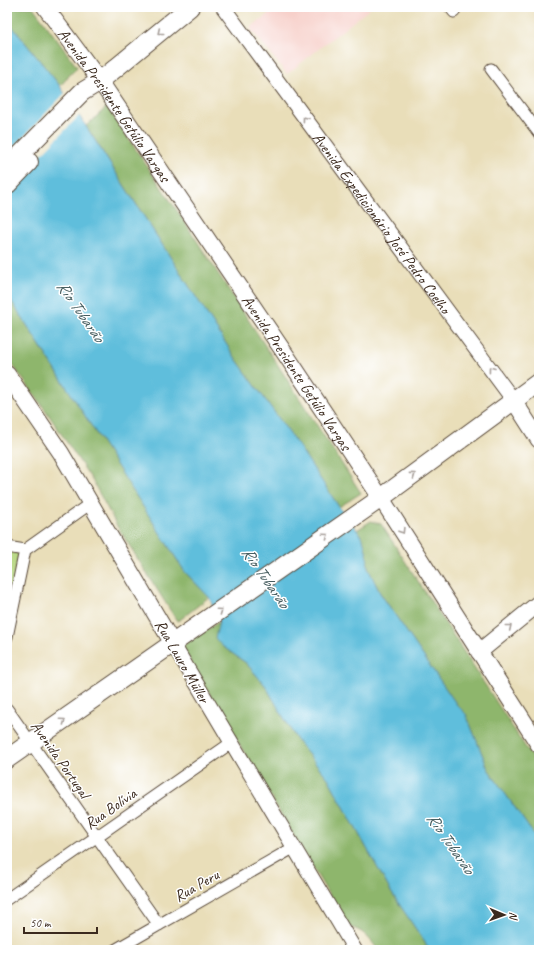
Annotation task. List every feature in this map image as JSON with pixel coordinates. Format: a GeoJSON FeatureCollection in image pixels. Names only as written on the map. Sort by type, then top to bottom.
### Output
{"type":"FeatureCollection","features":[{"type":"Feature","properties":{"kind":"main road","name":"Avenida Presidente Getúlio Vargas"},"geometry":{"type":"LineString","coordinates":[[45,7],[100,81],[376,502],[479,652],[539,745]]}},
{"type":"Feature","properties":{"kind":"main road"},"geometry":{"type":"LineString","coordinates":[[7,185],[100,81],[190,7]]}},
{"type":"Feature","properties":{"kind":"main road"},"geometry":{"type":"LineString","coordinates":[[7,168],[86,96]]}},
{"type":"Feature","properties":{"kind":"main road","name":"Rua Lauro Müller"},"geometry":{"type":"LineString","coordinates":[[7,374],[49,434],[173,644]]}},
{"type":"Feature","properties":{"kind":"main road"},"geometry":{"type":"LineString","coordinates":[[7,759],[376,502],[539,382]]}},
{"type":"Feature","properties":{"kind":"main road","name":"Avenida Expedicionário José Pedro Coelho"},"geometry":{"type":"LineString","coordinates":[[514,401],[539,440]]}},
{"type":"Feature","properties":{"kind":"main road"},"geometry":{"type":"LineString","coordinates":[[479,652],[539,603]]}},
{"type":"Feature","properties":{"kind":"street","name":"Avenida Expedicionário José Pedro Coelho"},"geometry":{"type":"LineString","coordinates":[[222,7],[514,401]]}},
{"type":"Feature","properties":{"kind":"street"},"geometry":{"type":"LineString","coordinates":[[491,69],[539,133]]}},
{"type":"Feature","properties":{"kind":"street"},"geometry":{"type":"LineString","coordinates":[[7,548],[25,550],[91,503]]}},
{"type":"Feature","properties":{"kind":"street"},"geometry":{"type":"LineString","coordinates":[[7,636],[25,550]]}},
{"type":"Feature","properties":{"kind":"street","name":"Rua Lauro Müller"},"geometry":{"type":"LineString","coordinates":[[173,644],[355,950]]}},
{"type":"Feature","properties":{"kind":"street","name":"Avenida Portugal"},"geometry":{"type":"LineString","coordinates":[[7,709],[159,925]]}},
{"type":"Feature","properties":{"kind":"street","name":"Rua Bolívia"},"geometry":{"type":"LineString","coordinates":[[7,899],[231,743]]}},
{"type":"Feature","properties":{"kind":"street","name":"Rua Peru"},"geometry":{"type":"LineString","coordinates":[[115,950],[293,848]]}},
{"type":"Feature","properties":{"kind":"shaded area"},"geometry":{"type":"Polygon","coordinates":[[[277,7],[372,7],[287,74],[250,28],[277,7]]]}},
{"type":"Feature","properties":{"kind":"green space"},"geometry":{"type":"Polygon","coordinates":[[[7,7],[33,7],[77,67],[60,86],[7,20],[7,7]]]}},
{"type":"Feature","properties":{"kind":"green space"},"geometry":{"type":"Polygon","coordinates":[[[107,107],[182,218],[361,493],[339,507],[300,448],[234,356],[86,126],[107,107]]]}},
{"type":"Feature","properties":{"kind":"green space"},"geometry":{"type":"Polygon","coordinates":[[[7,294],[185,572],[209,597],[181,619],[177,621],[117,526],[92,480],[44,408],[7,357],[7,294]]]}},
{"type":"Feature","properties":{"kind":"green space"},"geometry":{"type":"Polygon","coordinates":[[[371,521],[381,524],[539,768],[539,842],[488,769],[466,714],[457,705],[380,593],[368,568],[367,554],[363,539],[357,530],[371,521]]]}},
{"type":"Feature","properties":{"kind":"green space"},"geometry":{"type":"Polygon","coordinates":[[[7,552],[19,553],[7,615],[7,552]]]}},
{"type":"Feature","properties":{"kind":"green space"},"geometry":{"type":"Polygon","coordinates":[[[219,622],[222,646],[246,663],[265,685],[298,742],[328,778],[391,892],[430,950],[378,950],[369,938],[362,932],[348,927],[183,649],[183,645],[219,622]]]}},
{"type":"Feature","properties":{"kind":"water","name":"Rio Tubarão"},"geometry":{"type":"Polygon","coordinates":[[[7,20],[60,86],[234,356],[363,539],[367,554],[368,568],[380,593],[457,705],[466,714],[488,769],[539,842],[539,950],[430,950],[391,892],[328,778],[298,742],[265,685],[246,663],[222,646],[215,638],[219,622],[209,597],[185,572],[7,294],[7,20]]]}},
{"type":"Feature","properties":{"kind":"pier"},"geometry":{"type":"Polygon","coordinates":[[[66,92],[81,114],[7,189],[7,154],[66,92]]]}}]}
